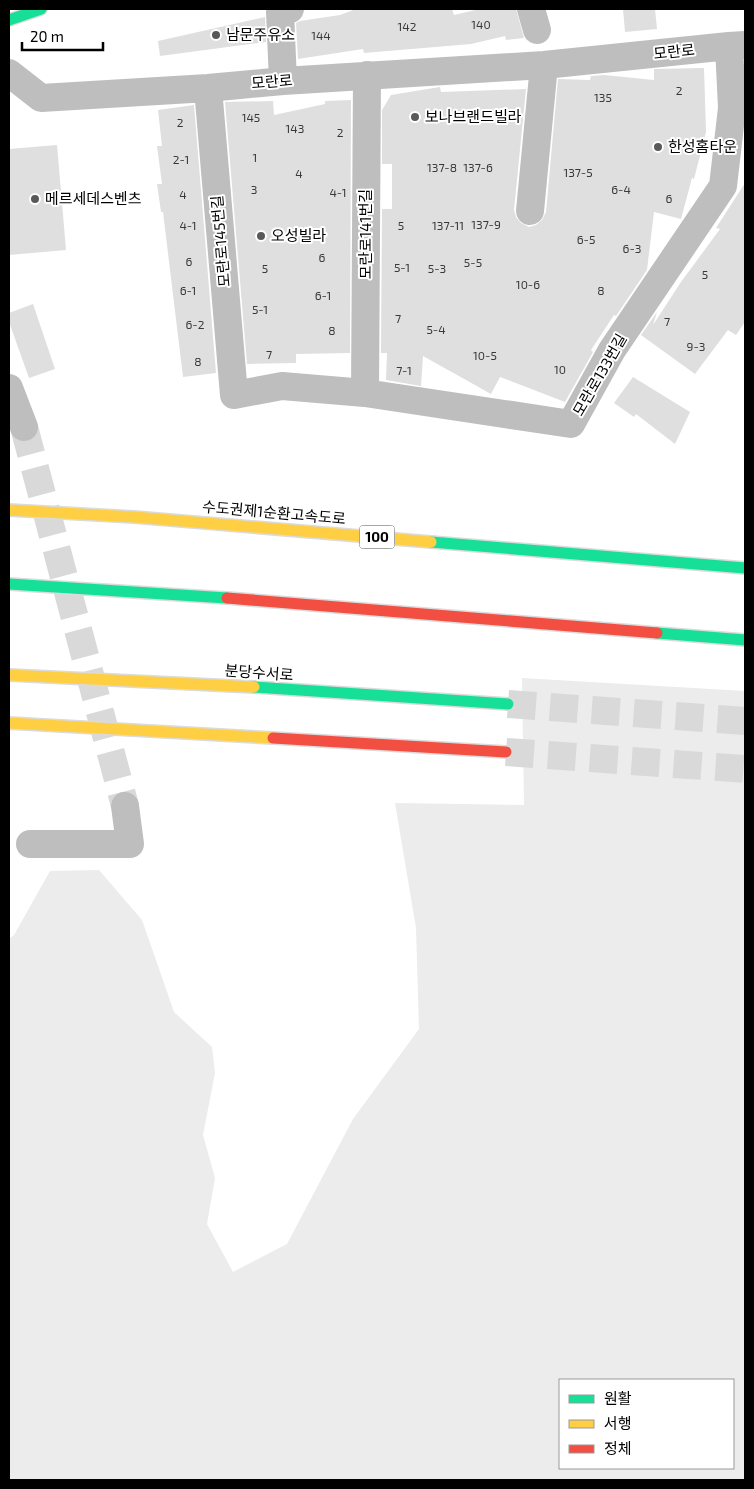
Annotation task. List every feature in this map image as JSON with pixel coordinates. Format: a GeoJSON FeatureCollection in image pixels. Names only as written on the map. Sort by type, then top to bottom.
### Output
{"type":"FeatureCollection","features":[{"type":"Feature","properties":{"kind":"main road"},"geometry":{"type":"LineString","coordinates":[[9,20],[41,9]]}},
{"type":"Feature","properties":{"kind":"main road","name":"수도권제1순환고속도로"},"geometry":{"type":"LineString","coordinates":[[9,510],[134,516],[745,568]]}},
{"type":"Feature","properties":{"kind":"main road"},"geometry":{"type":"LineString","coordinates":[[9,584],[161,592],[745,640]]}},
{"type":"Feature","properties":{"kind":"main road","name":"분당수서로"},"geometry":{"type":"LineString","coordinates":[[9,675],[201,684],[508,704]]}},
{"type":"Feature","properties":{"kind":"main road"},"geometry":{"type":"LineString","coordinates":[[9,723],[506,752]]}},
{"type":"Feature","properties":{"kind":"street"},"geometry":{"type":"LineString","coordinates":[[283,81],[280,12],[290,9]]}},
{"type":"Feature","properties":{"kind":"street","name":"모란로"},"geometry":{"type":"LineString","coordinates":[[9,73],[41,98],[208,88],[283,81],[544,66],[737,46]]}},
{"type":"Feature","properties":{"kind":"street","name":"모란로133번길"},"geometry":{"type":"LineString","coordinates":[[234,395],[282,386],[365,393],[571,424],[612,350],[723,186],[737,46]]}},
{"type":"Feature","properties":{"kind":"street"},"geometry":{"type":"LineString","coordinates":[[530,211],[544,66]]}},
{"type":"Feature","properties":{"kind":"street","name":"모란로141번길"},"geometry":{"type":"LineString","coordinates":[[365,393],[367,76]]}},
{"type":"Feature","properties":{"kind":"street","name":"모란로145번길"},"geometry":{"type":"LineString","coordinates":[[208,88],[234,395]]}},
{"type":"Feature","properties":{"kind":"street"},"geometry":{"type":"LineString","coordinates":[[9,388],[24,427]]}},
{"type":"Feature","properties":{"kind":"street"},"geometry":{"type":"LineString","coordinates":[[30,844],[130,844],[125,806]]}},
{"type":"Feature","properties":{"kind":"shaded area"},"geometry":{"type":"Polygon","coordinates":[[[522,678],[745,691],[745,1480],[9,1480],[9,939],[14,935],[50,871],[99,870],[142,920],[174,1012],[212,1047],[215,1073],[203,1135],[215,1178],[207,1224],[233,1272],[287,1244],[353,1119],[419,1029],[416,928],[395,803],[524,805],[522,678]]]}},
{"type":"Feature","properties":{"kind":"building"},"geometry":{"type":"Polygon","coordinates":[[[356,9],[452,9],[454,15],[480,9],[516,9],[524,38],[506,40],[505,36],[471,44],[364,53],[363,49],[298,59],[296,23],[340,15],[356,9]]]}},
{"type":"Feature","properties":{"kind":"building"},"geometry":{"type":"Polygon","coordinates":[[[623,9],[655,9],[657,29],[625,32],[623,9]]]}},
{"type":"Feature","properties":{"kind":"building"},"geometry":{"type":"Polygon","coordinates":[[[265,17],[266,42],[160,56],[158,41],[265,17]]]}},
{"type":"Feature","properties":{"kind":"building"},"geometry":{"type":"Polygon","coordinates":[[[704,68],[706,132],[681,219],[654,212],[647,270],[591,350],[593,352],[565,402],[500,377],[491,394],[423,356],[421,386],[386,380],[387,353],[381,353],[382,209],[392,209],[392,164],[382,164],[382,110],[391,95],[440,87],[441,92],[526,89],[514,210],[516,217],[521,223],[529,227],[536,225],[542,220],[546,212],[558,79],[590,80],[591,76],[604,75],[654,80],[654,69],[704,68]]]}},
{"type":"Feature","properties":{"kind":"building"},"geometry":{"type":"Polygon","coordinates":[[[351,100],[350,353],[296,354],[296,363],[247,364],[225,102],[273,101],[274,115],[325,104],[325,101],[351,100]]]}},
{"type":"Feature","properties":{"kind":"building"},"geometry":{"type":"Polygon","coordinates":[[[194,105],[216,373],[183,377],[163,212],[161,212],[157,184],[162,184],[157,146],[162,146],[158,110],[194,105]]]}},
{"type":"Feature","properties":{"kind":"building","name":"메르세데스벤츠"},"geometry":{"type":"Polygon","coordinates":[[[57,145],[66,250],[9,255],[9,149],[57,145]]]}},
{"type":"Feature","properties":{"kind":"building"},"geometry":{"type":"Polygon","coordinates":[[[745,183],[745,322],[736,335],[728,330],[695,374],[641,335],[657,312],[653,325],[681,282],[720,229],[716,228],[745,183]]]}},
{"type":"Feature","properties":{"kind":"building"},"geometry":{"type":"Polygon","coordinates":[[[33,304],[55,369],[29,378],[9,322],[9,313],[33,304]]]}},
{"type":"Feature","properties":{"kind":"building"},"geometry":{"type":"Polygon","coordinates":[[[633,377],[690,412],[675,444],[636,414],[634,417],[614,403],[633,377]]]}},
{"type":"Feature","properties":{"kind":"tunnel"},"geometry":{"type":"LineString","coordinates":[[24,427],[125,806]]}},
{"type":"Feature","properties":{"kind":"tunnel"},"geometry":{"type":"LineString","coordinates":[[508,704],[745,721]]}},
{"type":"Feature","properties":{"kind":"tunnel"},"geometry":{"type":"LineString","coordinates":[[506,752],[745,769]]}},
{"type":"Feature","properties":{"kind":"traffic: fast"},"geometry":{"type":"LineString","coordinates":[[9,20],[41,9]]}},
{"type":"Feature","properties":{"kind":"traffic: fast"},"geometry":{"type":"LineString","coordinates":[[431,542],[745,568]]}},
{"type":"Feature","properties":{"kind":"traffic: fast"},"geometry":{"type":"LineString","coordinates":[[9,584],[227,598]]}},
{"type":"Feature","properties":{"kind":"traffic: fast"},"geometry":{"type":"LineString","coordinates":[[657,633],[745,640]]}},
{"type":"Feature","properties":{"kind":"traffic: fast"},"geometry":{"type":"LineString","coordinates":[[254,687],[508,704]]}},
{"type":"Feature","properties":{"kind":"traffic: slow"},"geometry":{"type":"LineString","coordinates":[[9,510],[134,517],[431,542]]}},
{"type":"Feature","properties":{"kind":"traffic: slow"},"geometry":{"type":"LineString","coordinates":[[9,675],[254,687]]}},
{"type":"Feature","properties":{"kind":"traffic: slow"},"geometry":{"type":"LineString","coordinates":[[9,723],[273,738]]}},
{"type":"Feature","properties":{"kind":"traffic: jam"},"geometry":{"type":"LineString","coordinates":[[227,598],[657,633]]}},
{"type":"Feature","properties":{"kind":"traffic: jam"},"geometry":{"type":"LineString","coordinates":[[273,738],[506,752]]}},
{"type":"Feature","properties":{"kind":"place","name":"남문주유소"},"geometry":{"type":"Point","coordinates":[216,35]}},
{"type":"Feature","properties":{"kind":"place","name":"보나브랜드빌라"},"geometry":{"type":"Point","coordinates":[415,117]}},
{"type":"Feature","properties":{"kind":"place","name":"한성홈타운"},"geometry":{"type":"Point","coordinates":[658,147]}},
{"type":"Feature","properties":{"kind":"place","name":"메르세데스벤츠"},"geometry":{"type":"Point","coordinates":[35,199]}},
{"type":"Feature","properties":{"kind":"place","name":"오성빌라"},"geometry":{"type":"Point","coordinates":[261,236]}}]}
